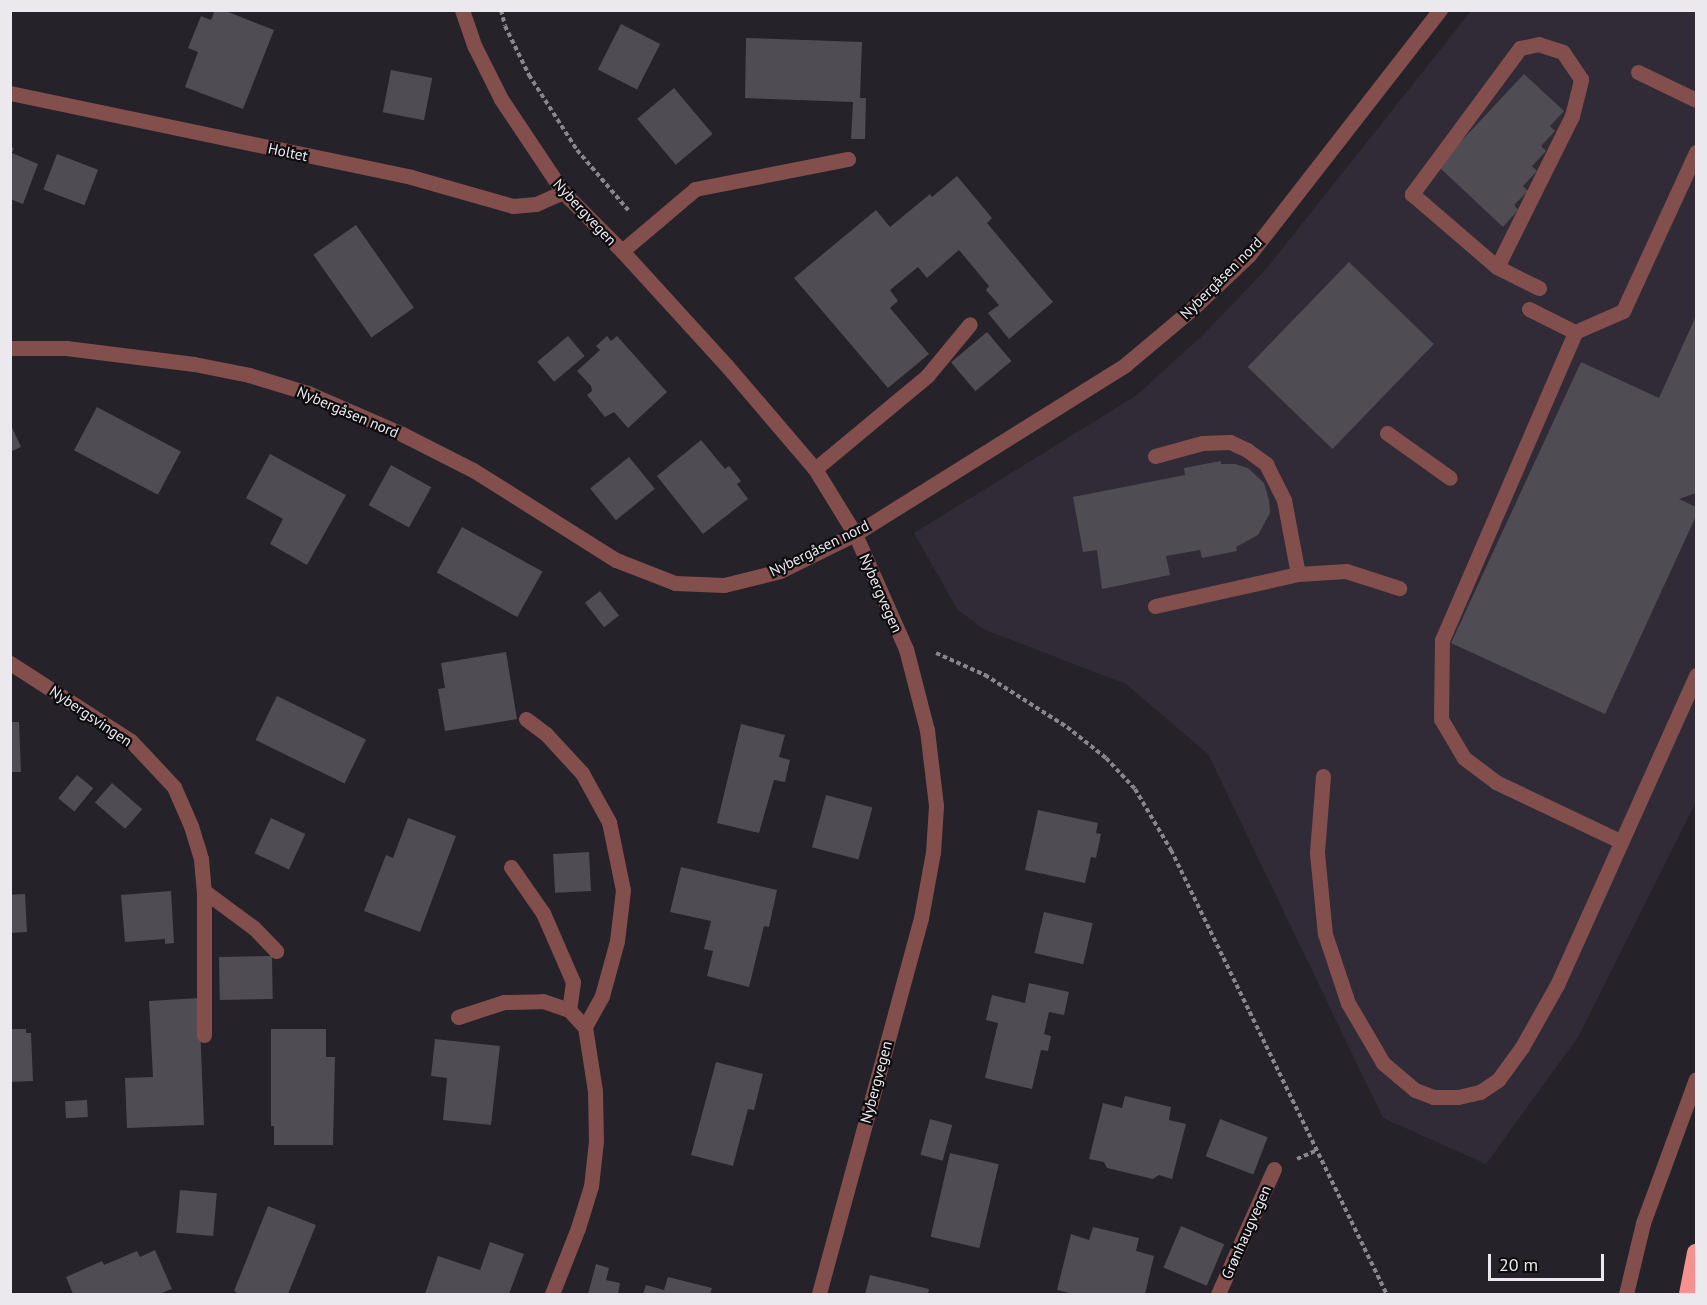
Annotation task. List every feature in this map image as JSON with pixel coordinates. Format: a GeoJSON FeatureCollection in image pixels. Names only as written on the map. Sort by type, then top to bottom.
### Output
{"type":"FeatureCollection","features":[{"type":"Feature","properties":{"kind":"highway"},"geometry":{"type":"LineString","coordinates":[[1688,1294],[1696,1253]]}},
{"type":"Feature","properties":{"kind":"street","name":"Nybergvegen"},"geometry":{"type":"LineString","coordinates":[[462,10],[475,47],[501,99],[562,192],[622,251],[727,366],[815,469],[855,534],[906,649],[927,730],[936,806],[933,852],[921,918],[819,1294]]}},
{"type":"Feature","properties":{"kind":"street","name":"Nybergåsen nord"},"geometry":{"type":"LineString","coordinates":[[10,348],[66,348],[183,363],[249,375],[308,393],[402,434],[473,470],[616,560],[675,583],[724,585],[780,571],[855,534],[1125,365],[1194,307],[1249,255],[1440,10]]}},
{"type":"Feature","properties":{"kind":"street"},"geometry":{"type":"LineString","coordinates":[[1497,267],[1572,116],[1581,79],[1563,52],[1539,44],[1520,48],[1412,194],[1497,267],[1539,288]]}},
{"type":"Feature","properties":{"kind":"street"},"geometry":{"type":"LineString","coordinates":[[1638,72],[1696,100]]}},
{"type":"Feature","properties":{"kind":"street","name":"Holtet"},"geometry":{"type":"LineString","coordinates":[[10,93],[411,177],[513,206],[536,204],[562,192]]}},
{"type":"Feature","properties":{"kind":"street"},"geometry":{"type":"LineString","coordinates":[[1620,841],[1496,782],[1464,758],[1441,718],[1442,640],[1575,332],[1623,311],[1696,152]]}},
{"type":"Feature","properties":{"kind":"street"},"geometry":{"type":"LineString","coordinates":[[622,251],[695,189],[848,159]]}},
{"type":"Feature","properties":{"kind":"street"},"geometry":{"type":"LineString","coordinates":[[1529,309],[1575,332]]}},
{"type":"Feature","properties":{"kind":"street"},"geometry":{"type":"LineString","coordinates":[[815,469],[927,376],[970,324]]}},
{"type":"Feature","properties":{"kind":"street"},"geometry":{"type":"LineString","coordinates":[[1386,433],[1450,478]]}},
{"type":"Feature","properties":{"kind":"street"},"geometry":{"type":"LineString","coordinates":[[1155,456],[1202,444],[1230,442],[1247,450],[1266,464],[1284,500],[1298,574]]}},
{"type":"Feature","properties":{"kind":"street"},"geometry":{"type":"LineString","coordinates":[[1155,606],[1298,574],[1346,571],[1399,588]]}},
{"type":"Feature","properties":{"kind":"street","name":"Nybergsvingen"},"geometry":{"type":"LineString","coordinates":[[10,663],[131,741],[174,787],[191,826],[201,859],[204,891],[204,1035]]}},
{"type":"Feature","properties":{"kind":"street"},"geometry":{"type":"LineString","coordinates":[[1323,776],[1317,853],[1325,934],[1348,1003],[1383,1063],[1415,1090],[1433,1097],[1458,1097],[1480,1092],[1498,1080],[1516,1055],[1557,985],[1696,675]]}},
{"type":"Feature","properties":{"kind":"street"},"geometry":{"type":"LineString","coordinates":[[526,719],[546,734],[582,773],[609,822],[623,890],[617,940],[602,996],[585,1027]]}},
{"type":"Feature","properties":{"kind":"street"},"geometry":{"type":"LineString","coordinates":[[511,867],[548,921],[573,982],[569,1010]]}},
{"type":"Feature","properties":{"kind":"street"},"geometry":{"type":"LineString","coordinates":[[204,891],[237,913],[276,951]]}},
{"type":"Feature","properties":{"kind":"street"},"geometry":{"type":"LineString","coordinates":[[458,1017],[504,1002],[543,1001],[569,1010],[585,1027],[596,1091],[596,1141],[591,1186],[578,1228],[552,1294]]}},
{"type":"Feature","properties":{"kind":"street"},"geometry":{"type":"LineString","coordinates":[[1626,1294],[1644,1223],[1696,1078]]}},
{"type":"Feature","properties":{"kind":"street","name":"Grønhaugvegen"},"geometry":{"type":"LineString","coordinates":[[1218,1294],[1275,1169]]}},
{"type":"Feature","properties":{"kind":"path"},"geometry":{"type":"LineString","coordinates":[[501,10],[505,27],[529,75],[577,150],[646,231]]}},
{"type":"Feature","properties":{"kind":"path"},"geometry":{"type":"LineString","coordinates":[[906,649],[928,651],[950,659],[1003,686],[1067,727],[1106,758],[1135,789],[1171,850],[1388,1294]]}},
{"type":"Feature","properties":{"kind":"shaded area"},"geometry":{"type":"Polygon","coordinates":[[[1471,11],[1696,11],[1696,802],[1578,1037],[1486,1164],[1383,1118],[1208,754],[1126,684],[983,629],[957,609],[914,533],[1137,395],[1204,334],[1267,268],[1471,11]]]}},
{"type":"Feature","properties":{"kind":"building"},"geometry":{"type":"Polygon","coordinates":[[[215,10],[223,10],[274,30],[243,109],[185,87],[198,52],[188,48],[201,16],[211,20],[215,10]]]}},
{"type":"Feature","properties":{"kind":"building"},"geometry":{"type":"Polygon","coordinates":[[[621,24],[660,44],[637,89],[598,69],[621,24]]]}},
{"type":"Feature","properties":{"kind":"building"},"geometry":{"type":"Polygon","coordinates":[[[746,38],[862,42],[860,98],[866,98],[865,139],[851,139],[853,102],[745,98],[746,38]]]}},
{"type":"Feature","properties":{"kind":"building"},"geometry":{"type":"Polygon","coordinates":[[[391,70],[432,78],[424,120],[383,112],[391,70]]]}},
{"type":"Feature","properties":{"kind":"building"},"geometry":{"type":"Polygon","coordinates":[[[1524,74],[1564,111],[1550,126],[1555,131],[1541,146],[1546,151],[1532,166],[1537,171],[1523,186],[1528,191],[1514,205],[1518,210],[1503,227],[1438,166],[1524,74]]]}},
{"type":"Feature","properties":{"kind":"building"},"geometry":{"type":"Polygon","coordinates":[[[674,88],[713,134],[676,165],[637,119],[674,88]]]}},
{"type":"Feature","properties":{"kind":"building"},"geometry":{"type":"Polygon","coordinates":[[[10,147],[14,148],[12,153],[38,164],[23,204],[10,199],[10,147]]]}},
{"type":"Feature","properties":{"kind":"building"},"geometry":{"type":"Polygon","coordinates":[[[57,154],[98,170],[84,205],[43,189],[57,154]]]}},
{"type":"Feature","properties":{"kind":"building"},"geometry":{"type":"Polygon","coordinates":[[[957,176],[992,218],[987,223],[1053,302],[1009,339],[988,313],[999,305],[986,290],[989,286],[959,250],[927,278],[918,267],[890,290],[898,301],[890,308],[929,354],[888,388],[794,278],[876,210],[890,227],[930,194],[932,197],[957,176]]]}},
{"type":"Feature","properties":{"kind":"building"},"geometry":{"type":"Polygon","coordinates":[[[356,225],[414,308],[371,338],[313,255],[356,225]]]}},
{"type":"Feature","properties":{"kind":"building"},"geometry":{"type":"Polygon","coordinates":[[[1349,262],[1434,344],[1332,449],[1248,367],[1349,262]]]}},
{"type":"Feature","properties":{"kind":"building"},"geometry":{"type":"Polygon","coordinates":[[[1696,316],[1696,493],[1679,499],[1696,507],[1696,516],[1605,714],[1451,643],[1581,362],[1659,398],[1696,316]]]}},
{"type":"Feature","properties":{"kind":"building"},"geometry":{"type":"Polygon","coordinates":[[[987,332],[1011,361],[975,391],[951,362],[987,332]]]}},
{"type":"Feature","properties":{"kind":"building"},"geometry":{"type":"Polygon","coordinates":[[[568,336],[585,356],[554,382],[537,362],[568,336]]]}},
{"type":"Feature","properties":{"kind":"building"},"geometry":{"type":"Polygon","coordinates":[[[607,336],[611,341],[617,336],[667,392],[628,428],[614,412],[605,417],[587,395],[592,391],[591,386],[577,371],[600,350],[596,346],[607,336]]]}},
{"type":"Feature","properties":{"kind":"building"},"geometry":{"type":"Polygon","coordinates":[[[97,407],[181,452],[158,495],[74,450],[97,407]]]}},
{"type":"Feature","properties":{"kind":"building"},"geometry":{"type":"Polygon","coordinates":[[[10,423],[21,447],[10,452],[10,423]]]}},
{"type":"Feature","properties":{"kind":"building"},"geometry":{"type":"Polygon","coordinates":[[[701,440],[725,469],[729,466],[741,481],[737,484],[748,499],[703,534],[657,476],[701,440]]]}},
{"type":"Feature","properties":{"kind":"building"},"geometry":{"type":"Polygon","coordinates":[[[270,454],[346,495],[307,565],[270,544],[283,519],[246,498],[270,454]]]}},
{"type":"Feature","properties":{"kind":"building"},"geometry":{"type":"Polygon","coordinates":[[[629,457],[655,489],[616,520],[590,488],[629,457]]]}},
{"type":"Feature","properties":{"kind":"building"},"geometry":{"type":"Polygon","coordinates":[[[1221,461],[1221,464],[1235,464],[1248,468],[1264,483],[1270,513],[1258,535],[1236,547],[1237,551],[1202,558],[1200,550],[1166,556],[1170,575],[1102,589],[1097,550],[1083,552],[1073,497],[1185,475],[1184,468],[1221,461]]]}},
{"type":"Feature","properties":{"kind":"building"},"geometry":{"type":"Polygon","coordinates":[[[391,465],[431,487],[409,528],[369,505],[391,465]]]}},
{"type":"Feature","properties":{"kind":"building"},"geometry":{"type":"Polygon","coordinates":[[[462,527],[542,572],[517,617],[437,572],[462,527]]]}},
{"type":"Feature","properties":{"kind":"building"},"geometry":{"type":"Polygon","coordinates":[[[600,591],[619,615],[604,627],[585,603],[600,591]]]}},
{"type":"Feature","properties":{"kind":"building"},"geometry":{"type":"Polygon","coordinates":[[[506,652],[517,719],[445,731],[438,689],[445,688],[441,663],[506,652]]]}},
{"type":"Feature","properties":{"kind":"building"},"geometry":{"type":"Polygon","coordinates":[[[277,696],[366,739],[345,783],[256,740],[277,696]]]}},
{"type":"Feature","properties":{"kind":"building"},"geometry":{"type":"Polygon","coordinates":[[[10,722],[19,722],[21,772],[10,772],[10,722]]]}},
{"type":"Feature","properties":{"kind":"building"},"geometry":{"type":"Polygon","coordinates":[[[741,724],[785,735],[779,757],[790,760],[785,782],[774,780],[759,833],[717,823],[741,724]]]}},
{"type":"Feature","properties":{"kind":"building"},"geometry":{"type":"Polygon","coordinates":[[[77,775],[93,788],[74,812],[58,798],[77,775]]]}},
{"type":"Feature","properties":{"kind":"building"},"geometry":{"type":"Polygon","coordinates":[[[112,783],[142,809],[125,829],[95,803],[112,783]]]}},
{"type":"Feature","properties":{"kind":"building"},"geometry":{"type":"Polygon","coordinates":[[[826,795],[872,807],[858,860],[812,847],[826,795]]]}},
{"type":"Feature","properties":{"kind":"building"},"geometry":{"type":"Polygon","coordinates":[[[1038,810],[1098,823],[1096,833],[1101,834],[1096,858],[1091,857],[1085,883],[1025,870],[1038,810]]]}},
{"type":"Feature","properties":{"kind":"building"},"geometry":{"type":"Polygon","coordinates":[[[271,818],[305,834],[289,869],[255,853],[271,818]]]}},
{"type":"Feature","properties":{"kind":"building"},"geometry":{"type":"Polygon","coordinates":[[[408,818],[456,836],[420,932],[364,911],[386,855],[393,858],[408,818]]]}},
{"type":"Feature","properties":{"kind":"building"},"geometry":{"type":"Polygon","coordinates":[[[589,852],[591,891],[555,893],[553,854],[589,852]]]}},
{"type":"Feature","properties":{"kind":"building"},"geometry":{"type":"Polygon","coordinates":[[[681,867],[777,890],[769,927],[764,926],[749,987],[707,976],[713,951],[704,949],[711,921],[670,912],[681,867]]]}},
{"type":"Feature","properties":{"kind":"building"},"geometry":{"type":"Polygon","coordinates":[[[171,891],[174,943],[165,944],[165,939],[125,942],[121,895],[171,891]]]}},
{"type":"Feature","properties":{"kind":"building"},"geometry":{"type":"Polygon","coordinates":[[[25,894],[27,932],[12,933],[10,895],[25,894]]]}},
{"type":"Feature","properties":{"kind":"building"},"geometry":{"type":"Polygon","coordinates":[[[1044,912],[1093,923],[1083,964],[1035,953],[1044,912]]]}},
{"type":"Feature","properties":{"kind":"building"},"geometry":{"type":"Polygon","coordinates":[[[272,956],[273,999],[220,1000],[219,957],[272,956]]]}},
{"type":"Feature","properties":{"kind":"building"},"geometry":{"type":"Polygon","coordinates":[[[1029,983],[1069,992],[1064,1015],[1049,1012],[1044,1034],[1051,1036],[1048,1051],[1041,1050],[1032,1089],[985,1078],[998,1023],[986,1020],[992,995],[1025,1003],[1029,983]]]}},
{"type":"Feature","properties":{"kind":"building"},"geometry":{"type":"Polygon","coordinates":[[[199,998],[204,1125],[127,1128],[125,1078],[153,1077],[149,1001],[199,998]]]}},
{"type":"Feature","properties":{"kind":"building"},"geometry":{"type":"Polygon","coordinates":[[[10,1029],[26,1029],[26,1033],[31,1033],[33,1081],[10,1082],[10,1029]]]}},
{"type":"Feature","properties":{"kind":"building"},"geometry":{"type":"Polygon","coordinates":[[[271,1029],[326,1029],[326,1057],[335,1057],[333,1145],[274,1145],[274,1126],[271,1126],[271,1029]]]}},
{"type":"Feature","properties":{"kind":"building"},"geometry":{"type":"Polygon","coordinates":[[[435,1039],[500,1046],[491,1125],[443,1120],[447,1078],[431,1076],[435,1039]]]}},
{"type":"Feature","properties":{"kind":"building"},"geometry":{"type":"Polygon","coordinates":[[[716,1062],[763,1074],[754,1110],[748,1109],[733,1166],[691,1155],[716,1062]]]}},
{"type":"Feature","properties":{"kind":"building"},"geometry":{"type":"Polygon","coordinates":[[[1125,1096],[1171,1107],[1169,1120],[1186,1124],[1172,1179],[1159,1175],[1153,1179],[1107,1168],[1104,1162],[1089,1159],[1103,1103],[1122,1108],[1125,1096]]]}},
{"type":"Feature","properties":{"kind":"building"},"geometry":{"type":"Polygon","coordinates":[[[87,1100],[88,1117],[66,1118],[65,1101],[87,1100]]]}},
{"type":"Feature","properties":{"kind":"building"},"geometry":{"type":"Polygon","coordinates":[[[930,1119],[952,1125],[943,1161],[920,1155],[930,1119]]]}},
{"type":"Feature","properties":{"kind":"building"},"geometry":{"type":"Polygon","coordinates":[[[1220,1119],[1268,1137],[1253,1175],[1206,1156],[1220,1119]]]}},
{"type":"Feature","properties":{"kind":"building"},"geometry":{"type":"Polygon","coordinates":[[[950,1153],[999,1164],[979,1248],[931,1237],[950,1153]]]}},
{"type":"Feature","properties":{"kind":"building"},"geometry":{"type":"Polygon","coordinates":[[[180,1190],[217,1193],[213,1236],[176,1233],[180,1190]]]}},
{"type":"Feature","properties":{"kind":"building"},"geometry":{"type":"Polygon","coordinates":[[[268,1206],[316,1225],[288,1294],[239,1294],[234,1291],[268,1206]]]}},
{"type":"Feature","properties":{"kind":"building"},"geometry":{"type":"Polygon","coordinates":[[[1181,1226],[1224,1244],[1207,1286],[1163,1267],[1181,1226]]]}},
{"type":"Feature","properties":{"kind":"building"},"geometry":{"type":"Polygon","coordinates":[[[1093,1227],[1139,1238],[1136,1251],[1154,1256],[1145,1294],[1073,1294],[1057,1290],[1071,1234],[1089,1240],[1093,1227]]]}},
{"type":"Feature","properties":{"kind":"building"},"geometry":{"type":"Polygon","coordinates":[[[490,1242],[524,1254],[509,1294],[425,1294],[438,1256],[480,1270],[490,1242]]]}},
{"type":"Feature","properties":{"kind":"building"},"geometry":{"type":"Polygon","coordinates":[[[155,1250],[172,1289],[159,1294],[73,1294],[66,1277],[102,1261],[104,1265],[137,1251],[140,1257],[155,1250]]]}},
{"type":"Feature","properties":{"kind":"building"},"geometry":{"type":"Polygon","coordinates":[[[596,1264],[609,1268],[606,1280],[620,1283],[618,1294],[588,1294],[596,1264]]]}},
{"type":"Feature","properties":{"kind":"building"},"geometry":{"type":"Polygon","coordinates":[[[870,1275],[929,1289],[928,1294],[865,1294],[870,1275]]]}},
{"type":"Feature","properties":{"kind":"building"},"geometry":{"type":"Polygon","coordinates":[[[668,1277],[712,1288],[710,1294],[643,1294],[646,1285],[664,1290],[668,1277]]]}}]}
